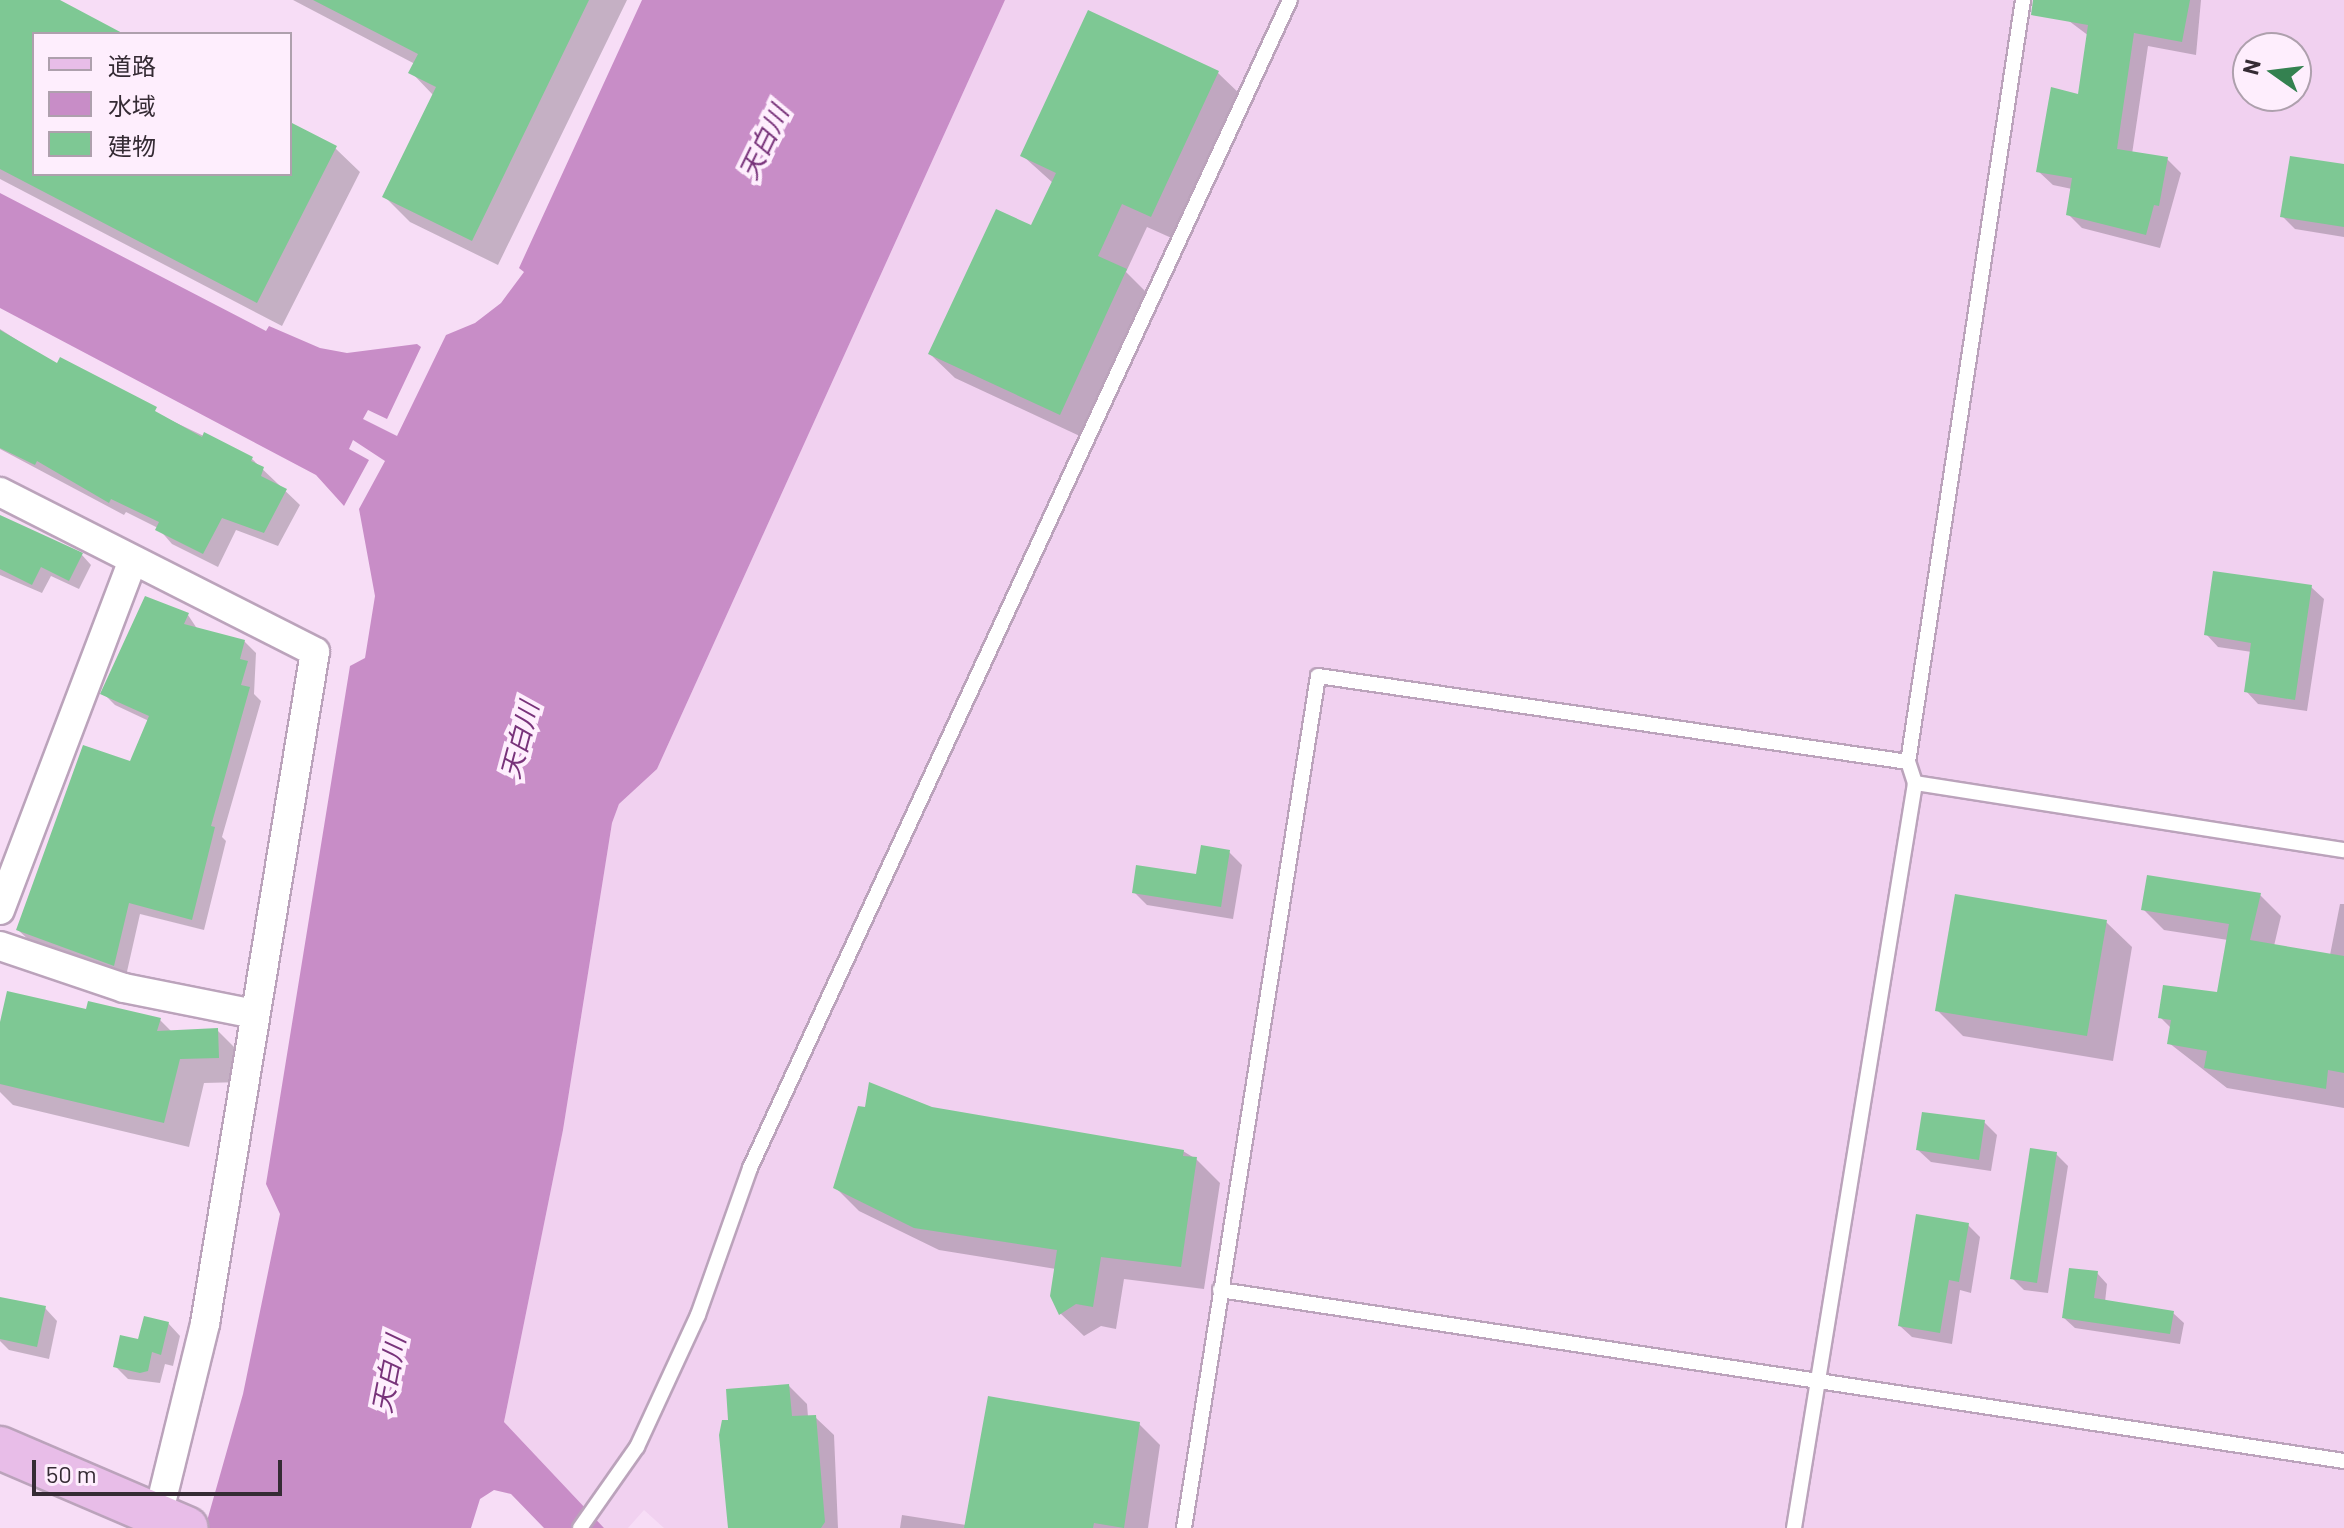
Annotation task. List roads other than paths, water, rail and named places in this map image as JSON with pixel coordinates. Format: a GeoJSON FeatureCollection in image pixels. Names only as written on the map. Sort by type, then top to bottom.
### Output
{"type":"FeatureCollection","features":[{"type":"Feature","properties":{"kind":"main road"},"geometry":{"type":"LineString","coordinates":[[1,1453],[174,1524]]}},
{"type":"Feature","properties":{"kind":"street"},"geometry":{"type":"LineString","coordinates":[[0,492],[315,652],[254,1014],[174,1524]]}},
{"type":"Feature","properties":{"kind":"street"},"geometry":{"type":"LineString","coordinates":[[0,910],[133,560]]}},
{"type":"Feature","properties":{"kind":"street"},"geometry":{"type":"LineString","coordinates":[[0,946],[124,988],[254,1014]]}},
{"type":"Feature","properties":{"kind":"lane"},"geometry":{"type":"LineString","coordinates":[[580,1528],[604,1501],[637,1447],[698,1315],[750,1168],[1290,0]]}},
{"type":"Feature","properties":{"kind":"lane"},"geometry":{"type":"LineString","coordinates":[[1794,1528],[1915,783],[1908,762],[2023,0]]}},
{"type":"Feature","properties":{"kind":"lane"},"geometry":{"type":"LineString","coordinates":[[1184,1528],[1318,676],[1908,762]]}},
{"type":"Feature","properties":{"kind":"lane"},"geometry":{"type":"LineString","coordinates":[[1915,783],[2344,850]]}},
{"type":"Feature","properties":{"kind":"lane"},"geometry":{"type":"LineString","coordinates":[[1220,1290],[1819,1378],[2344,1461]]}},
{"type":"Feature","properties":{"kind":"water","name":"天白川"},"geometry":{"type":"Polygon","coordinates":[[[642,0],[1005,0],[657,769],[619,804],[612,823],[563,1130],[504,1422],[604,1528],[544,1528],[511,1494],[494,1490],[480,1499],[471,1528],[205,1528],[243,1394],[280,1214],[266,1184],[350,666],[365,658],[375,596],[359,509],[385,461],[353,440],[349,449],[369,460],[344,506],[316,475],[0,308],[0,193],[266,331],[269,326],[320,348],[347,353],[417,344],[421,347],[387,419],[368,410],[363,419],[397,436],[446,335],[475,323],[501,303],[524,272],[519,268],[642,0]]]}}]}
